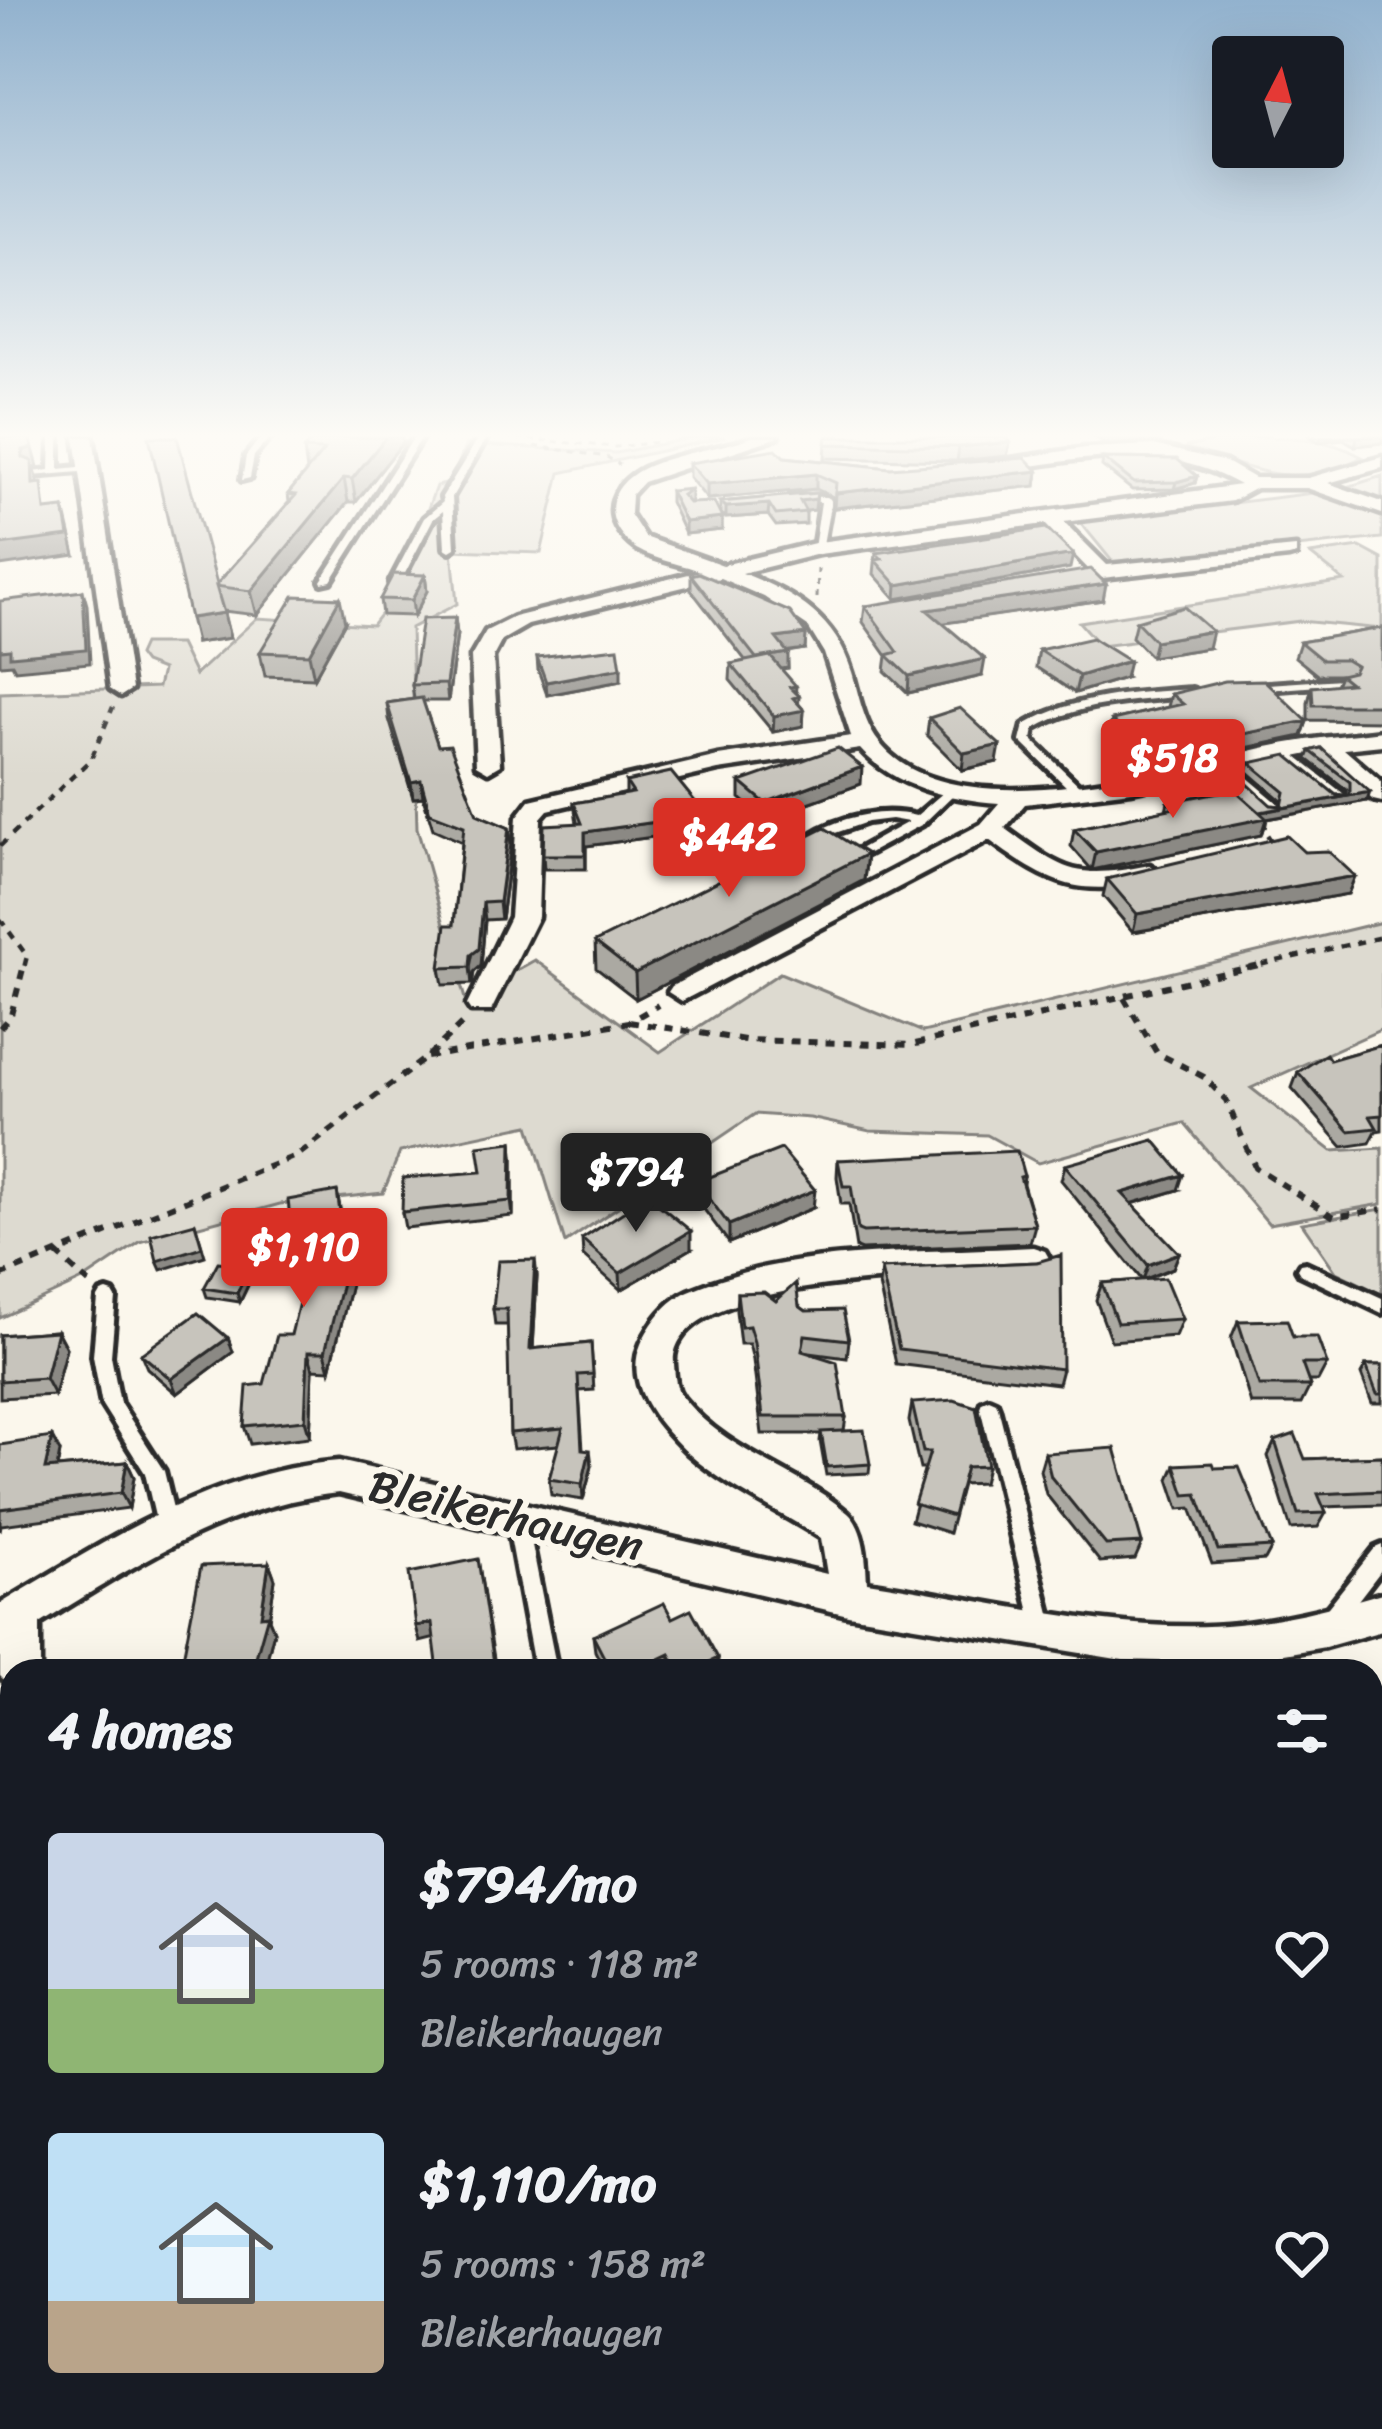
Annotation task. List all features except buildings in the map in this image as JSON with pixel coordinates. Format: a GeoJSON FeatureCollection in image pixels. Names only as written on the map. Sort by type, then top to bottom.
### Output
{"type":"FeatureCollection","features":[{"type":"Feature","properties":{"kind":"street"},"geometry":{"type":"LineString","coordinates":[[101,550],[121,689]]}},
{"type":"Feature","properties":{"kind":"street"},"geometry":{"type":"LineString","coordinates":[[661,550],[782,599],[817,621],[829,640],[864,741],[882,759],[915,779],[952,789],[1016,799],[1079,792],[1284,751],[1382,738]]}},
{"type":"Feature","properties":{"kind":"street"},"geometry":{"type":"LineString","coordinates":[[488,765],[482,657],[494,636],[521,621],[810,550]]}},
{"type":"Feature","properties":{"kind":"street"},"geometry":{"type":"LineString","coordinates":[[1075,550],[1092,573],[1289,551]]}},
{"type":"Feature","properties":{"kind":"street"},"geometry":{"type":"LineString","coordinates":[[482,1005],[524,917],[529,817],[539,805],[718,763],[864,741]]}},
{"type":"Feature","properties":{"kind":"street"},"geometry":{"type":"LineString","coordinates":[[1325,745],[1382,795]]}},
{"type":"Feature","properties":{"kind":"street"},"geometry":{"type":"LineString","coordinates":[[682,992],[989,830],[1016,799]]}},
{"type":"Feature","properties":{"kind":"street"},"geometry":{"type":"LineString","coordinates":[[989,830],[1065,881],[1079,885],[1186,865]]}},
{"type":"Feature","properties":{"kind":"street"},"geometry":{"type":"LineString","coordinates":[[848,1597],[846,1556],[837,1527],[706,1446],[667,1405],[656,1369],[664,1332],[698,1302],[756,1283],[799,1275],[1033,1260]]}},
{"type":"Feature","properties":{"kind":"street","name":"Bleikerhaugen"},"geometry":{"type":"LineString","coordinates":[[17,1659],[9,1622],[166,1525],[288,1482],[339,1478],[848,1597],[1044,1629],[1127,1656],[1233,1644],[1382,1612]]}},
{"type":"Feature","properties":{"kind":"lane"},"geometry":{"type":"LineString","coordinates":[[326,581],[346,550]]}},
{"type":"Feature","properties":{"kind":"lane"},"geometry":{"type":"LineString","coordinates":[[395,583],[412,550]]}},
{"type":"Feature","properties":{"kind":"lane"},"geometry":{"type":"LineString","coordinates":[[1234,690],[1341,682]]}},
{"type":"Feature","properties":{"kind":"lane"},"geometry":{"type":"LineString","coordinates":[[1079,792],[1026,741],[1028,728],[1051,712],[1076,704],[1212,691]]}},
{"type":"Feature","properties":{"kind":"lane"},"geometry":{"type":"LineString","coordinates":[[1284,751],[1340,797]]}},
{"type":"Feature","properties":{"kind":"lane"},"geometry":{"type":"LineString","coordinates":[[1227,764],[1275,807]]}},
{"type":"Feature","properties":{"kind":"lane"},"geometry":{"type":"LineString","coordinates":[[849,858],[919,821],[938,808],[952,789]]}},
{"type":"Feature","properties":{"kind":"lane"},"geometry":{"type":"LineString","coordinates":[[815,836],[872,814],[900,814],[919,821]]}},
{"type":"Feature","properties":{"kind":"lane"},"geometry":{"type":"LineString","coordinates":[[1306,1269],[1382,1306]]}},
{"type":"Feature","properties":{"kind":"lane"},"geometry":{"type":"LineString","coordinates":[[106,1298],[102,1356],[110,1405],[154,1471],[166,1525]]}},
{"type":"Feature","properties":{"kind":"lane"},"geometry":{"type":"LineString","coordinates":[[989,1407],[1032,1565],[1044,1629]]}},
{"type":"Feature","properties":{"kind":"lane"},"geometry":{"type":"LineString","coordinates":[[517,1519],[544,1659]]}},
{"type":"Feature","properties":{"kind":"lane"},"geometry":{"type":"LineString","coordinates":[[1324,1628],[1382,1554]]}},
{"type":"Feature","properties":{"kind":"path"},"geometry":{"type":"LineString","coordinates":[[817,621],[819,550]]}},
{"type":"Feature","properties":{"kind":"path"},"geometry":{"type":"LineString","coordinates":[[0,846],[91,759],[121,689]]}},
{"type":"Feature","properties":{"kind":"path"},"geometry":{"type":"LineString","coordinates":[[0,919],[27,956],[11,1015],[0,1028]]}},
{"type":"Feature","properties":{"kind":"path"},"geometry":{"type":"LineString","coordinates":[[427,1057],[629,1022],[745,1040],[911,1045],[1382,937]]}},
{"type":"Feature","properties":{"kind":"path"},"geometry":{"type":"LineString","coordinates":[[629,1022],[682,992]]}},
{"type":"Feature","properties":{"kind":"path"},"geometry":{"type":"LineString","coordinates":[[1124,998],[1157,1053],[1204,1077],[1226,1100],[1255,1168],[1334,1217],[1382,1209]]}},
{"type":"Feature","properties":{"kind":"path"},"geometry":{"type":"LineString","coordinates":[[0,1276],[298,1155],[427,1057],[482,1005]]}},
{"type":"Feature","properties":{"kind":"path"},"geometry":{"type":"LineString","coordinates":[[56,1253],[106,1298]]}},
{"type":"Feature","properties":{"kind":"shaded area"},"geometry":{"type":"Polygon","coordinates":[[[413,550],[452,550],[457,604],[411,628],[417,828],[465,999],[535,960],[660,1052],[780,973],[923,1032],[1382,922],[1382,1029],[1251,1088],[1332,1151],[1382,1148],[1382,1204],[1269,1224],[1184,1123],[1038,1163],[987,1135],[870,1131],[810,1118],[755,1114],[565,1243],[529,1125],[400,1152],[383,1193],[280,1204],[140,1242],[85,1279],[0,1318],[0,693],[158,687],[162,670],[144,663],[138,655],[143,644],[180,644],[195,675],[257,618],[372,625],[398,592],[413,550]]]}},
{"type":"Feature","properties":{"kind":"shaded area"},"geometry":{"type":"Polygon","coordinates":[[[462,550],[542,550],[541,553],[462,550]]]}},
{"type":"Feature","properties":{"kind":"shaded area"},"geometry":{"type":"Polygon","coordinates":[[[1103,550],[1265,550],[1116,566],[1103,550]]]}},
{"type":"Feature","properties":{"kind":"shaded area"},"geometry":{"type":"Polygon","coordinates":[[[1366,550],[1382,559],[1382,629],[1300,621],[1100,646],[1079,622],[1344,581],[1310,554],[1366,550]]]}},
{"type":"Feature","properties":{"kind":"shaded area"},"geometry":{"type":"Polygon","coordinates":[[[1382,1209],[1382,1294],[1336,1272],[1302,1223],[1382,1209]]]}}]}
